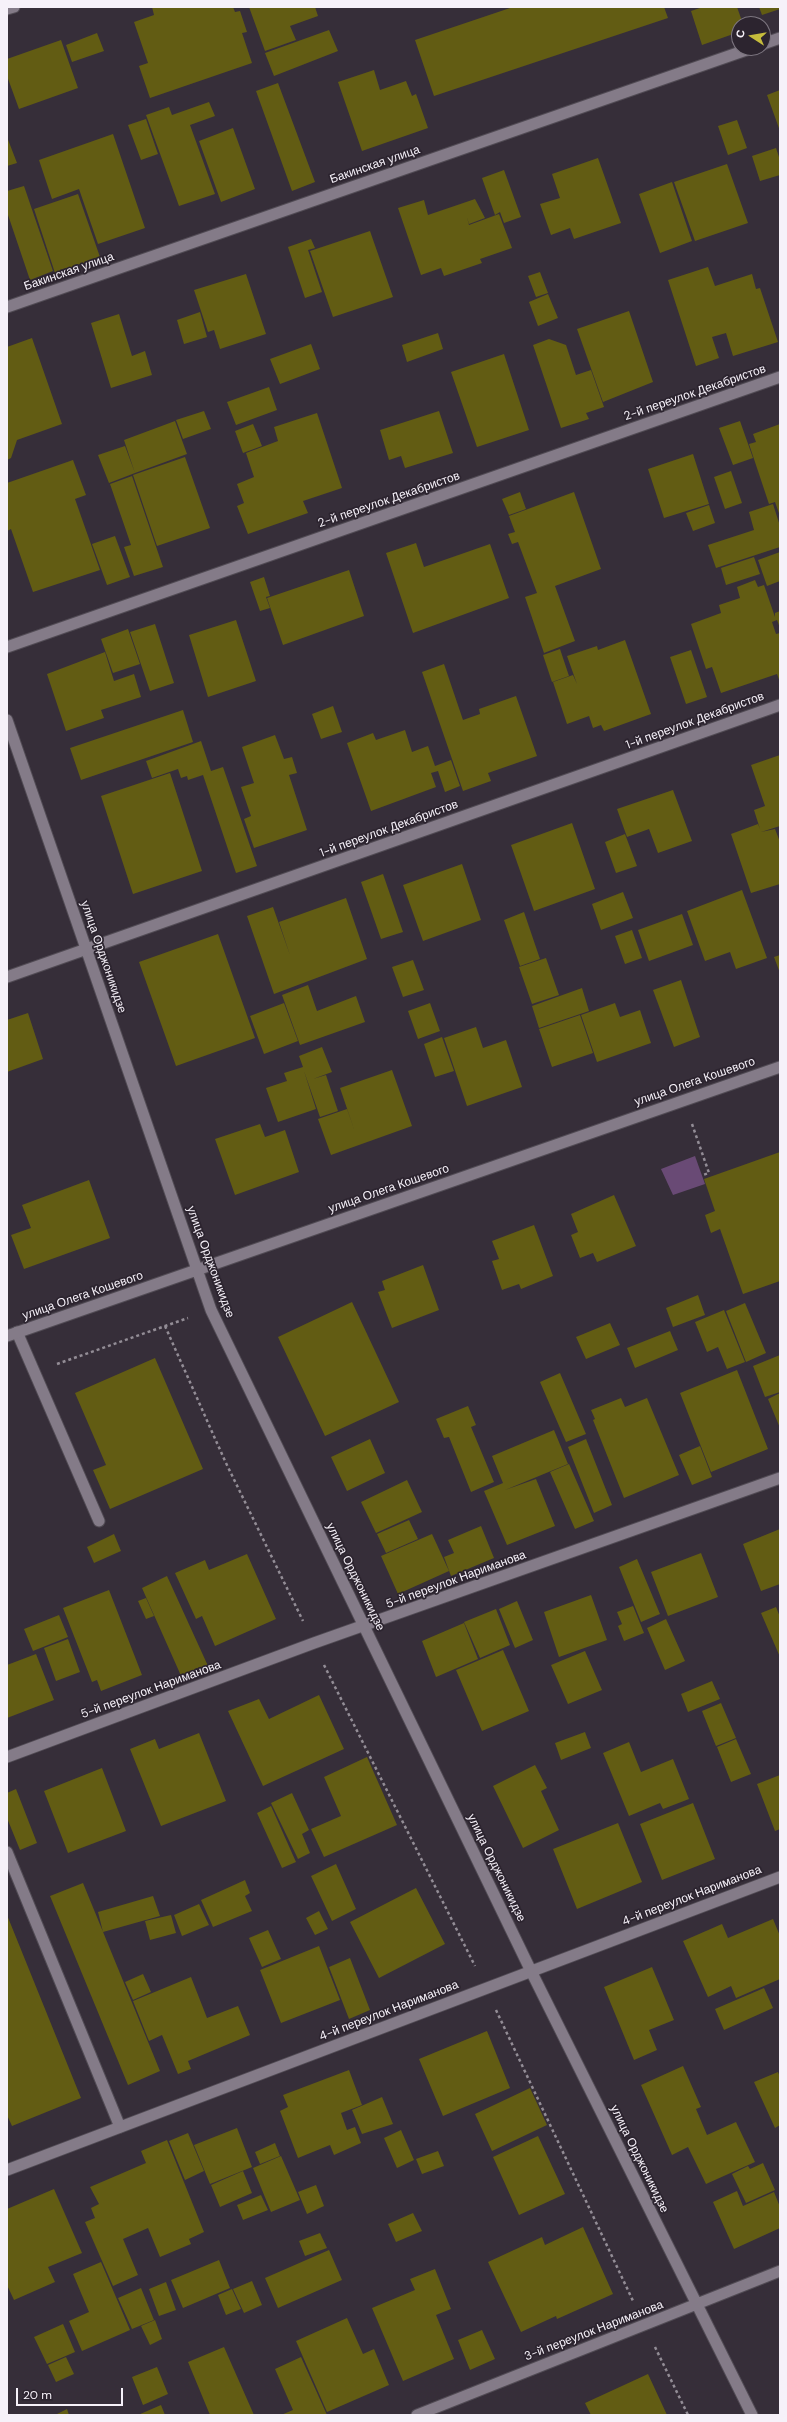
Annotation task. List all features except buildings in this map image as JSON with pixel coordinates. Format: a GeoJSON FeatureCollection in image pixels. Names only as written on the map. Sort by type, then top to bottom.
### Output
{"type":"FeatureCollection","features":[{"type":"Feature","properties":{"kind":"street"},"geometry":{"type":"LineString","coordinates":[[7,9],[14,7]]}},
{"type":"Feature","properties":{"kind":"street","name":"Бакинская улица"},"geometry":{"type":"LineString","coordinates":[[7,307],[731,55]]}},
{"type":"Feature","properties":{"kind":"street","name":"2-й переулок Декабристов"},"geometry":{"type":"LineString","coordinates":[[7,647],[780,377]]}},
{"type":"Feature","properties":{"kind":"street","name":"1-й переулок Декабристов"},"geometry":{"type":"LineString","coordinates":[[7,977],[780,705]]}},
{"type":"Feature","properties":{"kind":"street","name":"улица Орджоникидзе"},"geometry":{"type":"LineString","coordinates":[[7,720],[211,1310],[531,1971],[752,2415]]}},
{"type":"Feature","properties":{"kind":"street","name":"улица Олега Кошевого"},"geometry":{"type":"LineString","coordinates":[[12,1334],[197,1271],[780,1067]]}},
{"type":"Feature","properties":{"kind":"street"},"geometry":{"type":"LineString","coordinates":[[12,1334],[35,1372],[98,1521]]}},
{"type":"Feature","properties":{"kind":"street","name":"5-й переулок Нариманова"},"geometry":{"type":"LineString","coordinates":[[7,1757],[314,1643],[780,1478]]}},
{"type":"Feature","properties":{"kind":"street"},"geometry":{"type":"LineString","coordinates":[[7,1852],[120,2126]]}},
{"type":"Feature","properties":{"kind":"street","name":"4-й переулок Нариманова"},"geometry":{"type":"LineString","coordinates":[[7,2170],[780,1877]]}},
{"type":"Feature","properties":{"kind":"street","name":"3-й переулок Нариманова"},"geometry":{"type":"LineString","coordinates":[[417,2415],[780,2271]]}},
{"type":"Feature","properties":{"kind":"path"},"geometry":{"type":"LineString","coordinates":[[683,1100],[709,1173],[703,1175]]}},
{"type":"Feature","properties":{"kind":"path"},"geometry":{"type":"LineString","coordinates":[[35,1372],[165,1326],[225,1461],[486,1988],[644,2326],[688,2415]]}},
{"type":"Feature","properties":{"kind":"shaded area"},"geometry":{"type":"Polygon","coordinates":[[[695,1156],[705,1184],[673,1195],[661,1169],[695,1156]]]}}]}
